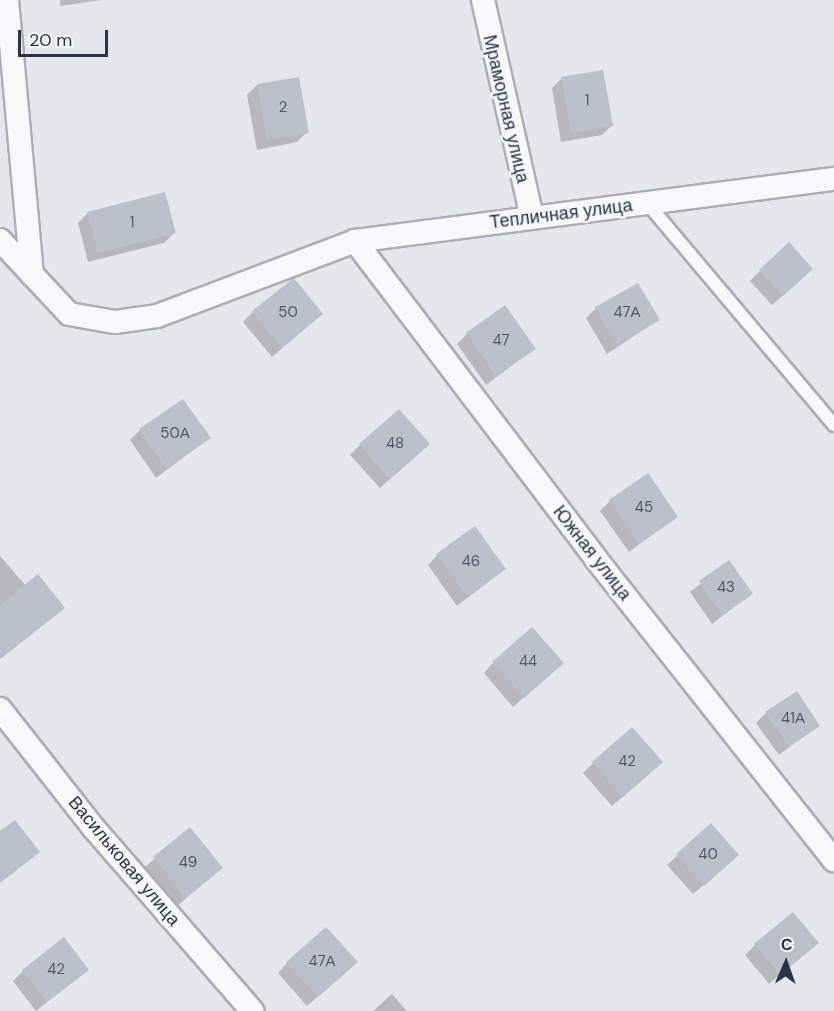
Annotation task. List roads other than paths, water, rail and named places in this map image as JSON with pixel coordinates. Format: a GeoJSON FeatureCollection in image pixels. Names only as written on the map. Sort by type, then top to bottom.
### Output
{"type":"FeatureCollection","features":[{"type":"Feature","properties":{"kind":"street"},"geometry":{"type":"LineString","coordinates":[[7,0],[32,275]]}},
{"type":"Feature","properties":{"kind":"street","name":"Мраморная улица"},"geometry":{"type":"LineString","coordinates":[[483,0],[531,218]]}},
{"type":"Feature","properties":{"kind":"street","name":"Тепличная улица"},"geometry":{"type":"LineString","coordinates":[[0,240],[69,314],[115,322],[157,316],[355,241],[834,179]]}},
{"type":"Feature","properties":{"kind":"street","name":"Южная улица"},"geometry":{"type":"LineString","coordinates":[[355,241],[596,559],[834,860]]}},
{"type":"Feature","properties":{"kind":"street","name":"Васильковая улица"},"geometry":{"type":"LineString","coordinates":[[0,709],[92,826],[252,1011]]}},
{"type":"Feature","properties":{"kind":"lane"},"geometry":{"type":"LineString","coordinates":[[647,203],[834,425]]}}]}
